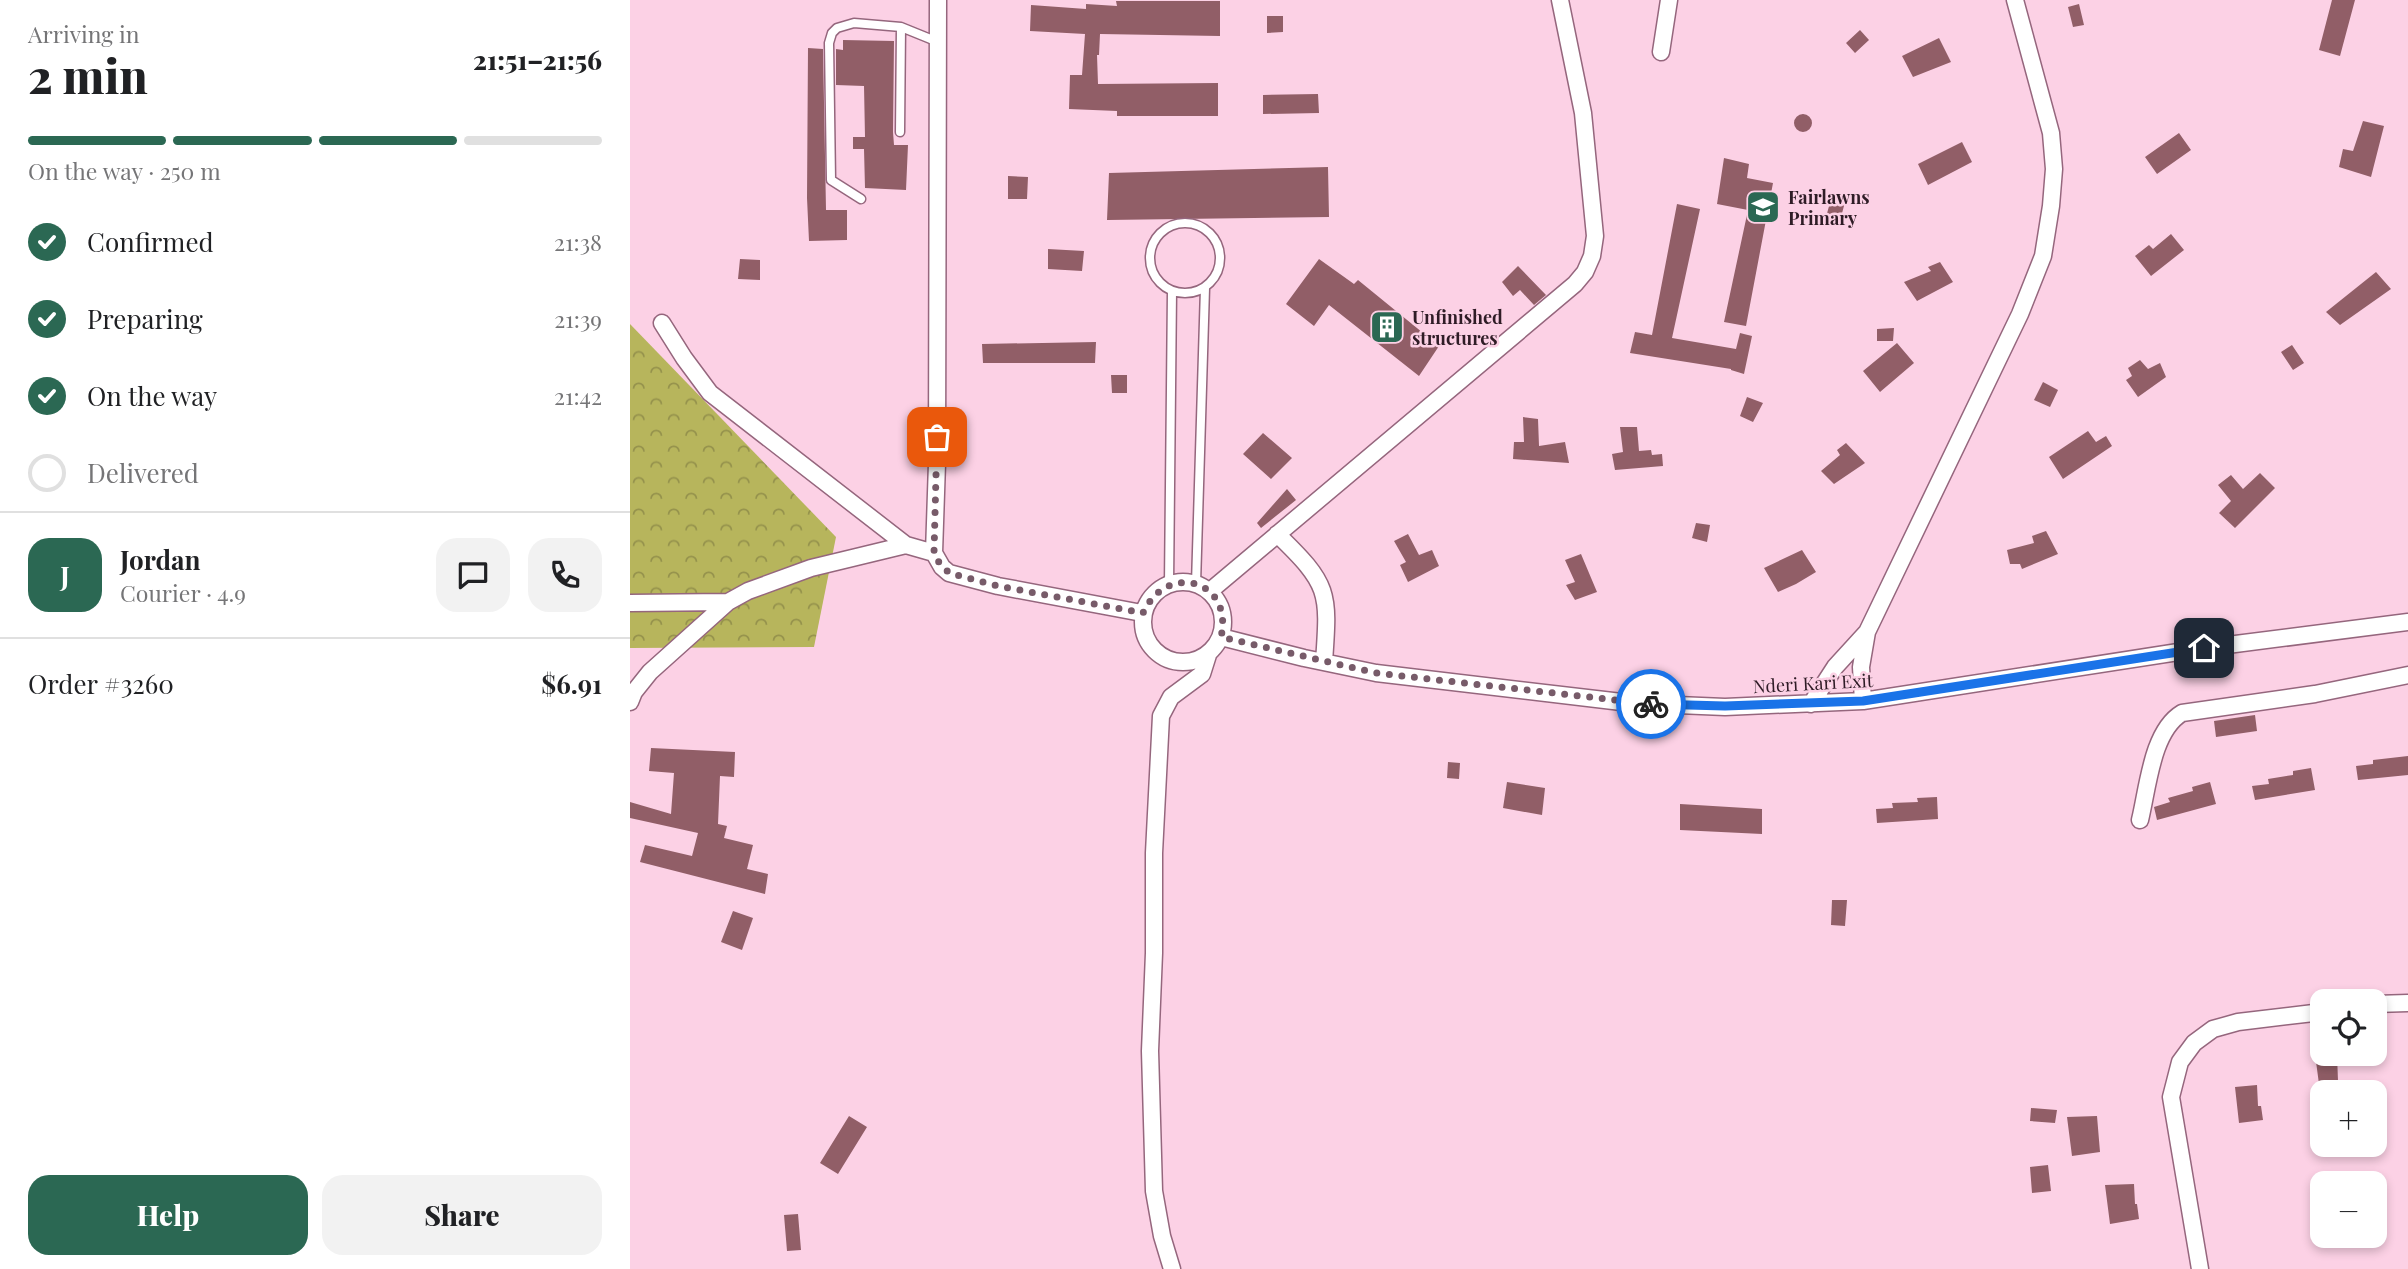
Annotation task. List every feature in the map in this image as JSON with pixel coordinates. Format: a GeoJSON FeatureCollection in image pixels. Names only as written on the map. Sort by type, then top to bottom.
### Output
{"type":"FeatureCollection","features":[{"type":"Feature","properties":{"kind":"street"},"geometry":{"type":"LineString","coordinates":[[938,0],[937,463],[934,553],[949,573],[998,586],[1143,613]]}},
{"type":"Feature","properties":{"kind":"street"},"geometry":{"type":"LineString","coordinates":[[1203,588],[1278,534],[1509,342],[1585,272],[1595,236],[1583,113],[1560,0]]}},
{"type":"Feature","properties":{"kind":"street"},"geometry":{"type":"LineString","coordinates":[[1661,52],[1669,0]]}},
{"type":"Feature","properties":{"kind":"street"},"geometry":{"type":"LineString","coordinates":[[1863,701],[1861,667],[1867,632],[2014,326],[2043,256],[2054,169],[2051,133],[2015,0]]}},
{"type":"Feature","properties":{"kind":"street"},"geometry":{"type":"LineString","coordinates":[[662,323],[710,393],[906,545],[934,553]]}},
{"type":"Feature","properties":{"kind":"street"},"geometry":{"type":"LineString","coordinates":[[1278,534],[1319,579],[1325,597],[1327,617],[1324,662]]}},
{"type":"Feature","properties":{"kind":"street"},"geometry":{"type":"LineString","coordinates":[[630,702],[634,692],[650,672],[729,602],[748,591],[811,568],[906,545]]}},
{"type":"Feature","properties":{"kind":"street"},"geometry":{"type":"LineString","coordinates":[[1172,1269],[1162,1236],[1154,1191],[1150,1051],[1154,853],[1161,716],[1171,697],[1202,674],[1208,655],[1221,637],[1224,625],[1218,601],[1203,588],[1182,582],[1169,584],[1155,593],[1143,613],[1145,635],[1152,647],[1162,657],[1175,662],[1189,662],[1208,655]]}},
{"type":"Feature","properties":{"kind":"street"},"geometry":{"type":"LineString","coordinates":[[630,603],[729,602]]}},
{"type":"Feature","properties":{"kind":"street","name":"Nderi Kari Exit"},"geometry":{"type":"LineString","coordinates":[[1221,637],[1376,673],[1630,703],[1725,706],[1863,701],[2204,648],[2408,622]]}},
{"type":"Feature","properties":{"kind":"street"},"geometry":{"type":"LineString","coordinates":[[1811,704],[1835,667],[1867,632]]}},
{"type":"Feature","properties":{"kind":"street"},"geometry":{"type":"LineString","coordinates":[[2140,820],[2158,744],[2168,724],[2182,713],[2315,694],[2408,675]]}},
{"type":"Feature","properties":{"kind":"street"},"geometry":{"type":"LineString","coordinates":[[2387,1004],[2408,1003]]}},
{"type":"Feature","properties":{"kind":"street"},"geometry":{"type":"LineString","coordinates":[[2200,1269],[2171,1097],[2180,1062],[2194,1044],[2213,1029],[2238,1022],[2310,1013]]}},
{"type":"Feature","properties":{"kind":"lane"},"geometry":{"type":"LineString","coordinates":[[861,199],[831,180],[829,43],[837,27],[854,23],[901,27],[938,42]]}},
{"type":"Feature","properties":{"kind":"lane"},"geometry":{"type":"LineString","coordinates":[[900,132],[901,27]]}},
{"type":"Feature","properties":{"kind":"lane"},"geometry":{"type":"LineString","coordinates":[[1193,223],[1204,228],[1219,246],[1219,269],[1205,288],[1194,293],[1172,292],[1162,286],[1154,276],[1149,254],[1153,242],[1169,226],[1193,223]]}},
{"type":"Feature","properties":{"kind":"lane"},"geometry":{"type":"LineString","coordinates":[[1203,588],[1205,288]]}},
{"type":"Feature","properties":{"kind":"lane"},"geometry":{"type":"LineString","coordinates":[[1169,584],[1172,292]]}},
{"type":"Feature","properties":{"kind":"green space"},"geometry":{"type":"Polygon","coordinates":[[[630,324],[836,537],[814,647],[630,648],[630,324]]]}},
{"type":"Feature","properties":{"kind":"building"},"geometry":{"type":"Polygon","coordinates":[[[2332,0],[2355,0],[2340,56],[2319,50],[2332,0]]]}},
{"type":"Feature","properties":{"kind":"building"},"geometry":{"type":"Polygon","coordinates":[[[1116,1],[1220,1],[1220,36],[1100,34],[1097,55],[1098,84],[1218,83],[1218,116],[1117,116],[1117,111],[1069,109],[1070,75],[1082,75],[1085,34],[1030,31],[1031,5],[1086,9],[1086,4],[1117,6],[1116,1]]]}},
{"type":"Feature","properties":{"kind":"building"},"geometry":{"type":"Polygon","coordinates":[[[2079,4],[2084,25],[2073,27],[2068,7],[2079,4]]]}},
{"type":"Feature","properties":{"kind":"building"},"geometry":{"type":"Polygon","coordinates":[[[1267,16],[1283,16],[1283,32],[1267,33],[1267,16]]]}},
{"type":"Feature","properties":{"kind":"building"},"geometry":{"type":"Polygon","coordinates":[[[1860,30],[1869,40],[1855,53],[1846,43],[1860,30]]]}},
{"type":"Feature","properties":{"kind":"building"},"geometry":{"type":"Polygon","coordinates":[[[1939,38],[1951,62],[1913,77],[1902,56],[1939,38]]]}},
{"type":"Feature","properties":{"kind":"building"},"geometry":{"type":"Polygon","coordinates":[[[843,40],[894,41],[894,145],[908,145],[906,190],[865,188],[864,149],[853,149],[853,137],[865,137],[864,86],[836,85],[836,49],[843,50],[843,40]]]}},
{"type":"Feature","properties":{"kind":"building"},"geometry":{"type":"Polygon","coordinates":[[[808,48],[823,49],[826,210],[847,210],[847,240],[809,241],[808,48]]]}},
{"type":"Feature","properties":{"kind":"building"},"geometry":{"type":"Polygon","coordinates":[[[1318,94],[1319,113],[1263,114],[1263,95],[1318,94]]]}},
{"type":"Feature","properties":{"kind":"building"},"geometry":{"type":"Polygon","coordinates":[[[1803,114],[1809,117],[1812,123],[1809,129],[1803,132],[1797,129],[1794,123],[1797,117],[1803,114]]]}},
{"type":"Feature","properties":{"kind":"building"},"geometry":{"type":"Polygon","coordinates":[[[2363,121],[2384,126],[2371,177],[2339,167],[2343,149],[2353,151],[2363,121]]]}},
{"type":"Feature","properties":{"kind":"building"},"geometry":{"type":"Polygon","coordinates":[[[2179,133],[2191,150],[2157,174],[2145,157],[2179,133]]]}},
{"type":"Feature","properties":{"kind":"building"},"geometry":{"type":"Polygon","coordinates":[[[1962,142],[1972,162],[1928,185],[1918,164],[1962,142]]]}},
{"type":"Feature","properties":{"kind":"building"},"geometry":{"type":"Polygon","coordinates":[[[1724,158],[1749,164],[1747,178],[1773,183],[1746,326],[1724,322],[1748,210],[1717,204],[1724,158]]]}},
{"type":"Feature","properties":{"kind":"building"},"geometry":{"type":"Polygon","coordinates":[[[1328,167],[1329,217],[1107,220],[1109,173],[1328,167]]]}},
{"type":"Feature","properties":{"kind":"building"},"geometry":{"type":"Polygon","coordinates":[[[1008,176],[1028,177],[1027,199],[1008,199],[1008,176]]]}},
{"type":"Feature","properties":{"kind":"building"},"geometry":{"type":"Polygon","coordinates":[[[1831,199],[1845,202],[1840,221],[1826,217],[1831,199]]]}},
{"type":"Feature","properties":{"kind":"building"},"geometry":{"type":"Polygon","coordinates":[[[1677,204],[1700,209],[1672,338],[1736,349],[1740,333],[1752,336],[1744,374],[1731,369],[1630,353],[1635,332],[1652,335],[1677,204]]]}},
{"type":"Feature","properties":{"kind":"building"},"geometry":{"type":"Polygon","coordinates":[[[2171,234],[2184,250],[2151,276],[2135,256],[2149,245],[2153,249],[2171,234]]]}},
{"type":"Feature","properties":{"kind":"building"},"geometry":{"type":"Polygon","coordinates":[[[1048,249],[1084,251],[1082,271],[1048,269],[1048,249]]]}},
{"type":"Feature","properties":{"kind":"building"},"geometry":{"type":"Polygon","coordinates":[[[740,259],[760,260],[760,280],[738,279],[740,259]]]}},
{"type":"Feature","properties":{"kind":"building","name":"Unfinished structures"},"geometry":{"type":"Polygon","coordinates":[[[1319,259],[1354,284],[1358,280],[1439,346],[1419,376],[1329,305],[1314,326],[1286,304],[1319,259]]]}},
{"type":"Feature","properties":{"kind":"building"},"geometry":{"type":"Polygon","coordinates":[[[1940,262],[1953,282],[1917,301],[1904,282],[1931,271],[1928,267],[1940,262]]]}},
{"type":"Feature","properties":{"kind":"building"},"geometry":{"type":"Polygon","coordinates":[[[1518,266],[1546,295],[1534,305],[1520,290],[1513,296],[1502,282],[1518,266]]]}},
{"type":"Feature","properties":{"kind":"building"},"geometry":{"type":"Polygon","coordinates":[[[2376,272],[2391,289],[2340,325],[2326,312],[2376,272]]]}},
{"type":"Feature","properties":{"kind":"building"},"geometry":{"type":"Polygon","coordinates":[[[1894,328],[1893,341],[1877,341],[1877,329],[1894,328]]]}},
{"type":"Feature","properties":{"kind":"building"},"geometry":{"type":"Polygon","coordinates":[[[1096,342],[1095,363],[983,363],[982,344],[1096,342]]]}},
{"type":"Feature","properties":{"kind":"building"},"geometry":{"type":"Polygon","coordinates":[[[1897,343],[1914,363],[1880,392],[1863,371],[1897,343]]]}},
{"type":"Feature","properties":{"kind":"building"},"geometry":{"type":"Polygon","coordinates":[[[2292,345],[2304,363],[2293,370],[2281,352],[2292,345]]]}},
{"type":"Feature","properties":{"kind":"building"},"geometry":{"type":"Polygon","coordinates":[[[2140,360],[2148,369],[2160,363],[2166,377],[2138,397],[2126,380],[2132,376],[2128,368],[2140,360]]]}},
{"type":"Feature","properties":{"kind":"building"},"geometry":{"type":"Polygon","coordinates":[[[1111,375],[1127,375],[1127,393],[1112,393],[1111,375]]]}},
{"type":"Feature","properties":{"kind":"building"},"geometry":{"type":"Polygon","coordinates":[[[2043,382],[2058,390],[2050,407],[2034,400],[2043,382]]]}},
{"type":"Feature","properties":{"kind":"building"},"geometry":{"type":"Polygon","coordinates":[[[1747,397],[1763,403],[1753,422],[1740,416],[1747,397]]]}},
{"type":"Feature","properties":{"kind":"building"},"geometry":{"type":"Polygon","coordinates":[[[1523,417],[1538,419],[1539,446],[1565,442],[1569,463],[1513,459],[1514,442],[1524,442],[1523,417]]]}},
{"type":"Feature","properties":{"kind":"building"},"geometry":{"type":"Polygon","coordinates":[[[1620,427],[1637,427],[1639,451],[1651,450],[1652,455],[1662,454],[1663,466],[1615,470],[1612,454],[1623,452],[1620,427]]]}},
{"type":"Feature","properties":{"kind":"building"},"geometry":{"type":"Polygon","coordinates":[[[2088,431],[2096,442],[2106,436],[2112,446],[2063,479],[2049,457],[2088,431]]]}},
{"type":"Feature","properties":{"kind":"building"},"geometry":{"type":"Polygon","coordinates":[[[1263,433],[1292,458],[1271,479],[1243,454],[1263,433]]]}},
{"type":"Feature","properties":{"kind":"building"},"geometry":{"type":"Polygon","coordinates":[[[1846,443],[1865,463],[1834,484],[1821,471],[1840,455],[1837,450],[1846,443]]]}},
{"type":"Feature","properties":{"kind":"building"},"geometry":{"type":"Polygon","coordinates":[[[2260,473],[2275,488],[2235,528],[2219,513],[2231,501],[2218,485],[2231,475],[2243,489],[2260,473]]]}},
{"type":"Feature","properties":{"kind":"building"},"geometry":{"type":"Polygon","coordinates":[[[1287,489],[1296,500],[1261,528],[1257,523],[1287,489]]]}},
{"type":"Feature","properties":{"kind":"building"},"geometry":{"type":"Polygon","coordinates":[[[1696,523],[1710,525],[1707,542],[1692,538],[1696,523]]]}},
{"type":"Feature","properties":{"kind":"building"},"geometry":{"type":"Polygon","coordinates":[[[2046,531],[2058,554],[2022,569],[2020,564],[2010,564],[2007,550],[2034,543],[2032,536],[2046,531]]]}},
{"type":"Feature","properties":{"kind":"building"},"geometry":{"type":"Polygon","coordinates":[[[1408,534],[1419,555],[1432,550],[1439,566],[1408,582],[1400,565],[1406,562],[1394,541],[1408,534]]]}},
{"type":"Feature","properties":{"kind":"building"},"geometry":{"type":"Polygon","coordinates":[[[1802,550],[1816,572],[1778,592],[1764,568],[1802,550]]]}},
{"type":"Feature","properties":{"kind":"building"},"geometry":{"type":"Polygon","coordinates":[[[1581,554],[1597,592],[1575,600],[1566,585],[1575,582],[1565,560],[1581,554]]]}},
{"type":"Feature","properties":{"kind":"building"},"geometry":{"type":"Polygon","coordinates":[[[2255,715],[2257,731],[2216,737],[2214,721],[2255,715]]]}},
{"type":"Feature","properties":{"kind":"building"},"geometry":{"type":"Polygon","coordinates":[[[651,748],[735,752],[734,777],[720,776],[718,824],[727,826],[724,838],[753,845],[747,869],[768,874],[765,894],[640,862],[645,845],[692,856],[698,833],[630,818],[630,802],[671,814],[674,773],[649,771],[651,748]]]}},
{"type":"Feature","properties":{"kind":"building"},"geometry":{"type":"Polygon","coordinates":[[[2408,756],[2408,775],[2358,780],[2356,766],[2373,764],[2373,760],[2408,756]]]}},
{"type":"Feature","properties":{"kind":"building"},"geometry":{"type":"Polygon","coordinates":[[[1448,762],[1460,763],[1459,779],[1447,778],[1448,762]]]}},
{"type":"Feature","properties":{"kind":"building"},"geometry":{"type":"Polygon","coordinates":[[[2311,768],[2315,790],[2255,800],[2252,786],[2269,784],[2268,779],[2293,775],[2293,771],[2311,768]]]}},
{"type":"Feature","properties":{"kind":"building"},"geometry":{"type":"Polygon","coordinates":[[[1507,782],[1545,788],[1542,815],[1503,808],[1507,782]]]}},
{"type":"Feature","properties":{"kind":"building"},"geometry":{"type":"Polygon","coordinates":[[[2210,782],[2216,804],[2157,820],[2154,807],[2170,802],[2168,798],[2193,791],[2192,787],[2210,782]]]}},
{"type":"Feature","properties":{"kind":"building"},"geometry":{"type":"Polygon","coordinates":[[[1937,797],[1938,819],[1877,823],[1876,809],[1893,808],[1892,803],[1918,802],[1917,798],[1937,797]]]}},
{"type":"Feature","properties":{"kind":"building"},"geometry":{"type":"Polygon","coordinates":[[[1680,804],[1762,809],[1762,834],[1680,830],[1680,804]]]}},
{"type":"Feature","properties":{"kind":"building"},"geometry":{"type":"Polygon","coordinates":[[[1832,900],[1847,900],[1845,926],[1831,925],[1832,900]]]}},
{"type":"Feature","properties":{"kind":"building"},"geometry":{"type":"Polygon","coordinates":[[[733,911],[753,918],[742,950],[721,942],[733,911]]]}},
{"type":"Feature","properties":{"kind":"building"},"geometry":{"type":"Polygon","coordinates":[[[2317,1066],[2337,1066],[2338,1080],[2318,1080],[2317,1066]]]}},
{"type":"Feature","properties":{"kind":"building"},"geometry":{"type":"Polygon","coordinates":[[[2257,1085],[2258,1106],[2261,1106],[2263,1120],[2239,1123],[2235,1087],[2257,1085]]]}},
{"type":"Feature","properties":{"kind":"building"},"geometry":{"type":"Polygon","coordinates":[[[2031,1108],[2057,1110],[2055,1123],[2030,1121],[2031,1108]]]}},
{"type":"Feature","properties":{"kind":"building"},"geometry":{"type":"Polygon","coordinates":[[[849,1116],[867,1127],[838,1174],[820,1163],[849,1116]]]}},
{"type":"Feature","properties":{"kind":"building"},"geometry":{"type":"Polygon","coordinates":[[[2097,1116],[2100,1152],[2072,1156],[2067,1117],[2097,1116]]]}},
{"type":"Feature","properties":{"kind":"building"},"geometry":{"type":"Polygon","coordinates":[[[2048,1165],[2051,1191],[2032,1193],[2030,1167],[2048,1165]]]}},
{"type":"Feature","properties":{"kind":"building"},"geometry":{"type":"Polygon","coordinates":[[[2134,1184],[2139,1219],[2110,1224],[2105,1185],[2134,1184]]]}},
{"type":"Feature","properties":{"kind":"building"},"geometry":{"type":"Polygon","coordinates":[[[798,1214],[801,1250],[787,1251],[784,1215],[798,1214]]]}},
{"type":"Feature","properties":{"kind":"way so far"},"geometry":{"type":"LineString","coordinates":[[937,437],[934,553],[949,573],[998,586],[1143,613],[1155,593],[1169,584],[1196,584],[1210,592],[1218,601],[1223,613],[1221,637],[1376,673],[1651,704]]}},
{"type":"Feature","properties":{"kind":"place","name":"Fairlawns Primary"},"geometry":{"type":"Point","coordinates":[1763,207]}},
{"type":"Feature","properties":{"kind":"place","name":"Unfinished structures"},"geometry":{"type":"Point","coordinates":[1387,327]}},
{"type":"Feature","properties":{"kind":"route"},"geometry":{"type":"LineString","coordinates":[[1651,704],[1725,706],[1863,701],[2204,648]]}}]}
